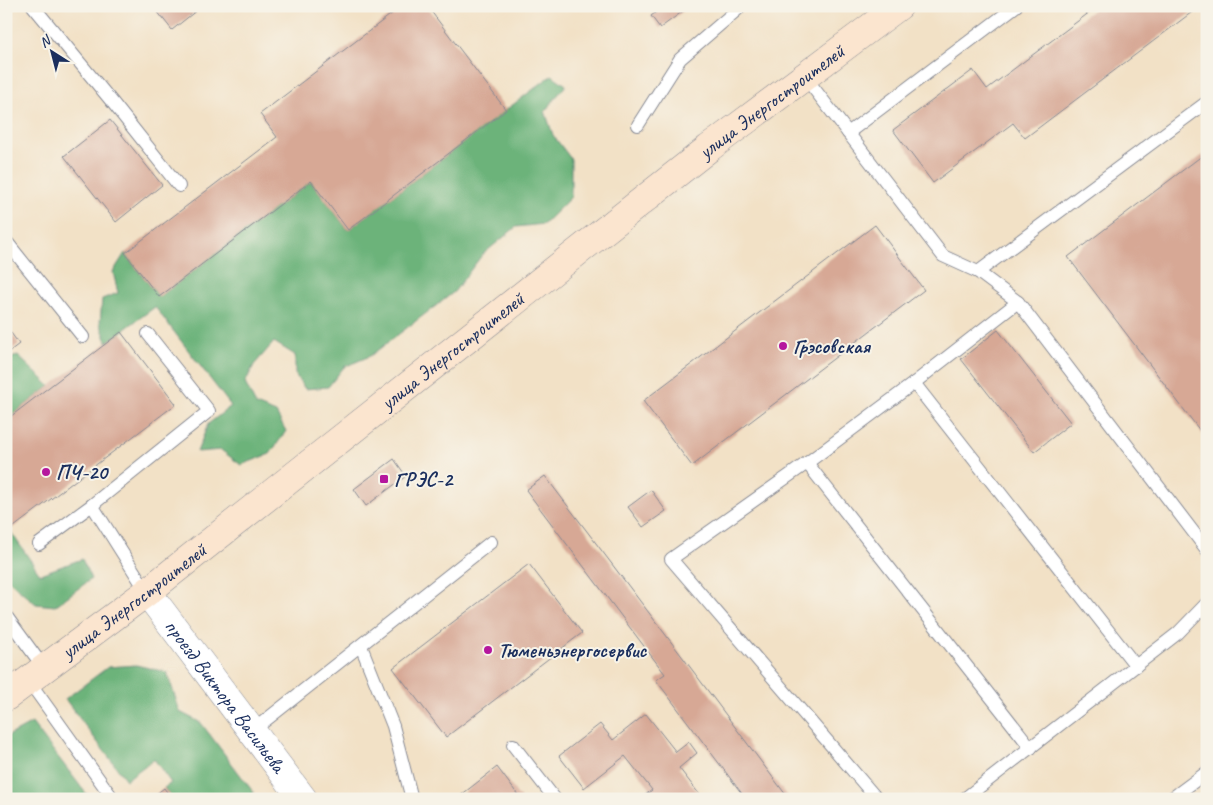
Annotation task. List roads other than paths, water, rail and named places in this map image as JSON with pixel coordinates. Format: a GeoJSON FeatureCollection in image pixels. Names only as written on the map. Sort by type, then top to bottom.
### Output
{"type":"FeatureCollection","features":[{"type":"Feature","properties":{"kind":"main road","name":"улица Энергостроителей"},"geometry":{"type":"LineString","coordinates":[[6,697],[146,592],[702,154],[899,6]]}},
{"type":"Feature","properties":{"kind":"street","name":"проезд Виктора Васильева"},"geometry":{"type":"LineString","coordinates":[[146,592],[303,799]]}},
{"type":"Feature","properties":{"kind":"lane"},"geometry":{"type":"LineString","coordinates":[[33,6],[178,186]]}},
{"type":"Feature","properties":{"kind":"lane"},"geometry":{"type":"LineString","coordinates":[[848,133],[1016,6]]}},
{"type":"Feature","properties":{"kind":"lane"},"geometry":{"type":"LineString","coordinates":[[638,125],[680,59],[738,8]]}},
{"type":"Feature","properties":{"kind":"lane"},"geometry":{"type":"LineString","coordinates":[[805,77],[943,256],[978,272],[1018,302],[1207,550]]}},
{"type":"Feature","properties":{"kind":"lane"},"geometry":{"type":"LineString","coordinates":[[978,272],[1207,102]]}},
{"type":"Feature","properties":{"kind":"lane"},"geometry":{"type":"LineString","coordinates":[[6,241],[83,337]]}},
{"type":"Feature","properties":{"kind":"lane"},"geometry":{"type":"LineString","coordinates":[[878,799],[671,560],[808,463],[1018,302]]}},
{"type":"Feature","properties":{"kind":"lane"},"geometry":{"type":"LineString","coordinates":[[39,544],[92,505],[209,410],[148,334]]}},
{"type":"Feature","properties":{"kind":"lane"},"geometry":{"type":"LineString","coordinates":[[914,383],[1136,666]]}},
{"type":"Feature","properties":{"kind":"lane"},"geometry":{"type":"LineString","coordinates":[[808,463],[1030,748]]}},
{"type":"Feature","properties":{"kind":"lane"},"geometry":{"type":"LineString","coordinates":[[92,505],[146,592]]}},
{"type":"Feature","properties":{"kind":"lane"},"geometry":{"type":"LineString","coordinates":[[252,731],[491,542]]}},
{"type":"Feature","properties":{"kind":"lane"},"geometry":{"type":"LineString","coordinates":[[968,798],[1178,634],[1207,603]]}},
{"type":"Feature","properties":{"kind":"lane"},"geometry":{"type":"LineString","coordinates":[[6,616],[36,674],[112,796],[108,799]]}},
{"type":"Feature","properties":{"kind":"lane"},"geometry":{"type":"LineString","coordinates":[[361,646],[393,726],[412,799]]}},
{"type":"Feature","properties":{"kind":"lane"},"geometry":{"type":"LineString","coordinates":[[513,745],[555,799]]}},
{"type":"Feature","properties":{"kind":"lane"},"geometry":{"type":"LineString","coordinates":[[1172,798],[1207,772]]}},
{"type":"Feature","properties":{"kind":"place","name":"Грэсовская"},"geometry":{"type":"Point","coordinates":[783,346]}},
{"type":"Feature","properties":{"kind":"place","name":"ПЧ-20"},"geometry":{"type":"Point","coordinates":[46,472]}},
{"type":"Feature","properties":{"kind":"place","name":"ГРЭС-2"},"geometry":{"type":"Point","coordinates":[384,479]}},
{"type":"Feature","properties":{"kind":"place","name":"Тюменьэнергосервис"},"geometry":{"type":"Point","coordinates":[488,650]}}]}
